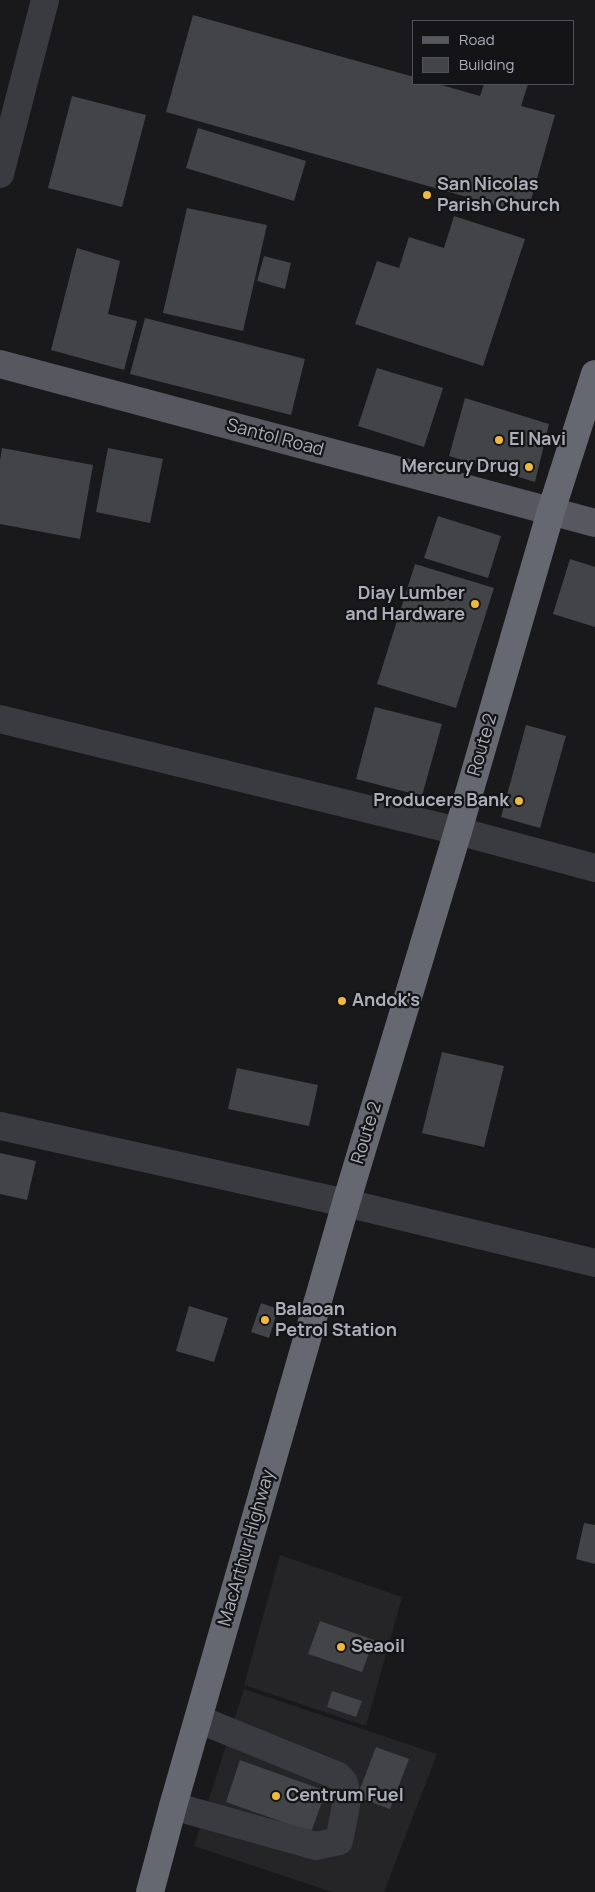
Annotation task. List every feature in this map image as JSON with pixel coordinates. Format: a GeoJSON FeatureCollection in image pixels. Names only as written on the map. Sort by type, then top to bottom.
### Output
{"type":"FeatureCollection","features":[{"type":"Feature","properties":{"kind":"highway","name":"Route 2"},"geometry":{"type":"LineString","coordinates":[[346,1203],[458,831],[551,511],[595,374]]}},
{"type":"Feature","properties":{"kind":"highway","name":"MacArthur Highway"},"geometry":{"type":"LineString","coordinates":[[150,1892],[346,1203]]}},
{"type":"Feature","properties":{"kind":"main road","name":"Santol Road"},"geometry":{"type":"LineString","coordinates":[[0,364],[595,523]]}},
{"type":"Feature","properties":{"kind":"street"},"geometry":{"type":"LineString","coordinates":[[0,174],[45,0]]}},
{"type":"Feature","properties":{"kind":"street"},"geometry":{"type":"LineString","coordinates":[[0,719],[458,831],[595,868]]}},
{"type":"Feature","properties":{"kind":"street"},"geometry":{"type":"LineString","coordinates":[[0,1126],[346,1203],[595,1263]]}},
{"type":"Feature","properties":{"kind":"street"},"geometry":{"type":"LineString","coordinates":[[173,1806],[316,1846],[339,1841],[347,1800],[344,1782],[338,1776],[198,1718]]}},
{"type":"Feature","properties":{"kind":"shaded area"},"geometry":{"type":"Polygon","coordinates":[[[280,1555],[402,1597],[366,1726],[244,1685],[280,1555]]]}},
{"type":"Feature","properties":{"kind":"shaded area"},"geometry":{"type":"Polygon","coordinates":[[[244,1689],[437,1754],[384,1892],[332,1892],[194,1846],[244,1689]]]}},
{"type":"Feature","properties":{"kind":"building"},"geometry":{"type":"Polygon","coordinates":[[[193,15],[412,76],[412,85],[442,85],[480,96],[484,85],[528,85],[521,106],[555,115],[527,214],[166,112],[193,15]]]}},
{"type":"Feature","properties":{"kind":"building"},"geometry":{"type":"Polygon","coordinates":[[[72,96],[146,115],[122,207],[48,188],[72,96]]]}},
{"type":"Feature","properties":{"kind":"building"},"geometry":{"type":"Polygon","coordinates":[[[198,128],[306,161],[294,201],[186,168],[198,128]]]}},
{"type":"Feature","properties":{"kind":"building"},"geometry":{"type":"Polygon","coordinates":[[[187,208],[267,225],[243,331],[163,313],[187,208]]]}},
{"type":"Feature","properties":{"kind":"building"},"geometry":{"type":"Polygon","coordinates":[[[454,216],[525,239],[483,366],[355,324],[377,261],[399,268],[409,237],[444,248],[454,216]]]}},
{"type":"Feature","properties":{"kind":"building"},"geometry":{"type":"Polygon","coordinates":[[[77,248],[120,261],[108,314],[137,321],[124,370],[51,350],[77,248]]]}},
{"type":"Feature","properties":{"kind":"building"},"geometry":{"type":"Polygon","coordinates":[[[264,256],[291,263],[285,289],[257,281],[264,256]]]}},
{"type":"Feature","properties":{"kind":"building"},"geometry":{"type":"Polygon","coordinates":[[[145,318],[305,359],[291,415],[130,374],[145,318]]]}},
{"type":"Feature","properties":{"kind":"building"},"geometry":{"type":"Polygon","coordinates":[[[377,368],[443,388],[424,447],[358,426],[377,368]]]}},
{"type":"Feature","properties":{"kind":"building","name":"El Navi"},"geometry":{"type":"Polygon","coordinates":[[[465,398],[549,424],[535,482],[449,456],[465,398]]]}},
{"type":"Feature","properties":{"kind":"building"},"geometry":{"type":"Polygon","coordinates":[[[2,448],[93,465],[80,539],[0,524],[0,461],[2,448]]]}},
{"type":"Feature","properties":{"kind":"building"},"geometry":{"type":"Polygon","coordinates":[[[108,448],[163,459],[150,523],[96,512],[108,448]]]}},
{"type":"Feature","properties":{"kind":"building"},"geometry":{"type":"Polygon","coordinates":[[[438,516],[501,536],[488,578],[424,558],[438,516]]]}},
{"type":"Feature","properties":{"kind":"building"},"geometry":{"type":"Polygon","coordinates":[[[570,559],[595,567],[595,627],[553,614],[570,559]]]}},
{"type":"Feature","properties":{"kind":"building"},"geometry":{"type":"Polygon","coordinates":[[[415,564],[494,588],[456,708],[377,684],[415,564]]]}},
{"type":"Feature","properties":{"kind":"building"},"geometry":{"type":"Polygon","coordinates":[[[375,707],[442,724],[422,796],[356,779],[375,707]]]}},
{"type":"Feature","properties":{"kind":"building"},"geometry":{"type":"Polygon","coordinates":[[[526,725],[566,736],[540,828],[501,817],[526,725]]]}},
{"type":"Feature","properties":{"kind":"building"},"geometry":{"type":"Polygon","coordinates":[[[442,1052],[504,1066],[484,1147],[422,1133],[442,1052]]]}},
{"type":"Feature","properties":{"kind":"building"},"geometry":{"type":"Polygon","coordinates":[[[237,1068],[318,1085],[309,1126],[228,1109],[237,1068]]]}},
{"type":"Feature","properties":{"kind":"building"},"geometry":{"type":"Polygon","coordinates":[[[0,1153],[36,1161],[27,1200],[0,1194],[0,1153]]]}},
{"type":"Feature","properties":{"kind":"building","name":"Balaoan Petrol Station"},"geometry":{"type":"Polygon","coordinates":[[[261,1303],[278,1309],[269,1338],[251,1332],[261,1303]]]}},
{"type":"Feature","properties":{"kind":"building"},"geometry":{"type":"Polygon","coordinates":[[[189,1306],[228,1318],[214,1362],[176,1351],[189,1306]]]}},
{"type":"Feature","properties":{"kind":"building"},"geometry":{"type":"Polygon","coordinates":[[[584,1523],[595,1525],[595,1564],[576,1559],[584,1523]]]}},
{"type":"Feature","properties":{"kind":"building","name":"Seaoil"},"geometry":{"type":"Polygon","coordinates":[[[320,1621],[374,1640],[362,1672],[308,1654],[320,1621]]]}},
{"type":"Feature","properties":{"kind":"building"},"geometry":{"type":"Polygon","coordinates":[[[332,1691],[362,1701],[356,1717],[327,1707],[332,1691]]]}},
{"type":"Feature","properties":{"kind":"building"},"geometry":{"type":"Polygon","coordinates":[[[376,1747],[409,1759],[390,1809],[357,1797],[376,1747]]]}},
{"type":"Feature","properties":{"kind":"building","name":"Centrum Fuel"},"geometry":{"type":"Polygon","coordinates":[[[240,1760],[326,1791],[311,1832],[226,1802],[240,1760]]]}},
{"type":"Feature","properties":{"kind":"place","name":"San Nicolas Parish Church"},"geometry":{"type":"Point","coordinates":[427,195]}},
{"type":"Feature","properties":{"kind":"place","name":"El Navi"},"geometry":{"type":"Point","coordinates":[499,440]}},
{"type":"Feature","properties":{"kind":"place","name":"Mercury Drug"},"geometry":{"type":"Point","coordinates":[529,467]}},
{"type":"Feature","properties":{"kind":"place","name":"Diay Lumber and Hardware"},"geometry":{"type":"Point","coordinates":[475,604]}},
{"type":"Feature","properties":{"kind":"place","name":"Producers Bank"},"geometry":{"type":"Point","coordinates":[519,801]}},
{"type":"Feature","properties":{"kind":"place","name":"Andok's"},"geometry":{"type":"Point","coordinates":[342,1001]}},
{"type":"Feature","properties":{"kind":"place","name":"Balaoan Petrol Station"},"geometry":{"type":"Point","coordinates":[265,1320]}},
{"type":"Feature","properties":{"kind":"place","name":"Seaoil"},"geometry":{"type":"Point","coordinates":[341,1647]}},
{"type":"Feature","properties":{"kind":"place","name":"Centrum Fuel"},"geometry":{"type":"Point","coordinates":[276,1796]}}]}
